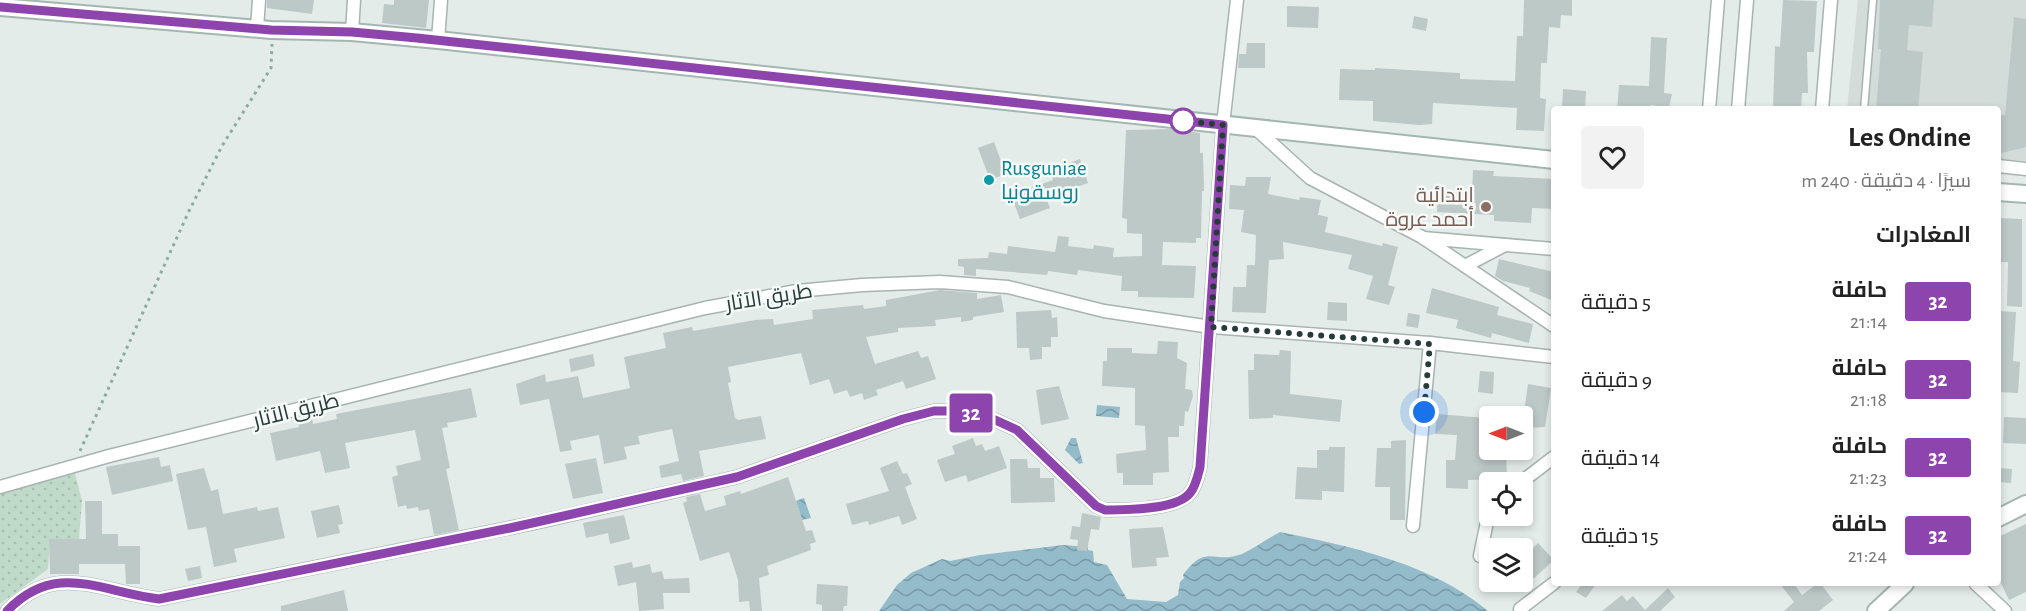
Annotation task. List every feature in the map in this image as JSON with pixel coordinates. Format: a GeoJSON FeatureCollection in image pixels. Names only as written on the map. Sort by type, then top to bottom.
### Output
{"type":"FeatureCollection","features":[{"type":"Feature","properties":{"kind":"main road"},"geometry":{"type":"LineString","coordinates":[[0,7],[264,29],[352,32],[438,40],[1551,160]]}},
{"type":"Feature","properties":{"kind":"main road"},"geometry":{"type":"LineString","coordinates":[[2001,192],[2026,195]]}},
{"type":"Feature","properties":{"kind":"main road"},"geometry":{"type":"LineString","coordinates":[[2001,516],[2026,504]]}},
{"type":"Feature","properties":{"kind":"main road"},"geometry":{"type":"LineString","coordinates":[[1879,610],[1903,586]]}},
{"type":"Feature","properties":{"kind":"street"},"geometry":{"type":"LineString","coordinates":[[260,0],[264,29]]}},
{"type":"Feature","properties":{"kind":"street"},"geometry":{"type":"LineString","coordinates":[[352,32],[354,0]]}},
{"type":"Feature","properties":{"kind":"street"},"geometry":{"type":"LineString","coordinates":[[438,40],[441,0]]}},
{"type":"Feature","properties":{"kind":"street"},"geometry":{"type":"LineString","coordinates":[[7,611],[22,596],[45,584],[88,582],[129,596],[159,599],[534,523],[737,477],[903,419],[934,411],[964,411],[993,419],[1017,430],[1096,506],[1105,510],[1165,506],[1180,501],[1190,493],[1198,474],[1211,327],[1223,125],[1237,0]]}},
{"type":"Feature","properties":{"kind":"street"},"geometry":{"type":"LineString","coordinates":[[1709,106],[1718,0]]}},
{"type":"Feature","properties":{"kind":"street"},"geometry":{"type":"LineString","coordinates":[[1738,106],[1747,0]]}},
{"type":"Feature","properties":{"kind":"street"},"geometry":{"type":"LineString","coordinates":[[1822,106],[1832,0]]}},
{"type":"Feature","properties":{"kind":"street"},"geometry":{"type":"LineString","coordinates":[[1255,128],[1310,178],[1422,237],[1551,324]]}},
{"type":"Feature","properties":{"kind":"street"},"geometry":{"type":"LineString","coordinates":[[2001,166],[2026,169]]}},
{"type":"Feature","properties":{"kind":"street"},"geometry":{"type":"LineString","coordinates":[[1422,237],[1551,249]]}},
{"type":"Feature","properties":{"kind":"street"},"geometry":{"type":"LineString","coordinates":[[1465,266],[1506,245]]}},
{"type":"Feature","properties":{"kind":"street","name":"طريق الآثار"},"geometry":{"type":"LineString","coordinates":[[0,487],[74,466],[705,308],[797,291],[862,285],[940,282],[1008,287],[1104,311],[1211,327],[1430,344],[1551,357]]}},
{"type":"Feature","properties":{"kind":"street"},"geometry":{"type":"LineString","coordinates":[[1413,526],[1430,344]]}},
{"type":"Feature","properties":{"kind":"street"},"geometry":{"type":"LineString","coordinates":[[1533,473],[1551,459]]}},
{"type":"Feature","properties":{"kind":"street"},"geometry":{"type":"LineString","coordinates":[[1520,609],[1551,585]]}},
{"type":"Feature","properties":{"kind":"street"},"geometry":{"type":"LineString","coordinates":[[1978,586],[2005,611]]}},
{"type":"Feature","properties":{"kind":"lane"},"geometry":{"type":"LineString","coordinates":[[1864,106],[1873,0]]}},
{"type":"Feature","properties":{"kind":"path"},"geometry":{"type":"LineString","coordinates":[[74,466],[189,211],[222,146],[271,68],[264,29]]}},
{"type":"Feature","properties":{"kind":"shaded area"},"geometry":{"type":"Polygon","coordinates":[[[1858,0],[2026,0],[2026,161],[2001,159],[2001,106],[1847,106],[1858,0]]]}},
{"type":"Feature","properties":{"kind":"green space"},"geometry":{"type":"Polygon","coordinates":[[[75,473],[82,501],[79,539],[50,539],[48,569],[0,604],[0,493],[75,473]]]}},
{"type":"Feature","properties":{"kind":"water"},"geometry":{"type":"Polygon","coordinates":[[[1097,405],[1120,407],[1119,418],[1096,416],[1097,405]]]}},
{"type":"Feature","properties":{"kind":"water"},"geometry":{"type":"Polygon","coordinates":[[[1071,438],[1076,438],[1083,463],[1079,464],[1065,450],[1071,438]]]}},
{"type":"Feature","properties":{"kind":"water"},"geometry":{"type":"Polygon","coordinates":[[[804,498],[811,518],[802,520],[796,501],[804,498]]]}},
{"type":"Feature","properties":{"kind":"water"},"geometry":{"type":"Polygon","coordinates":[[[1280,532],[1390,559],[1442,581],[1488,611],[879,611],[897,585],[911,573],[942,559],[950,561],[1063,545],[1088,547],[1088,550],[1093,551],[1094,562],[1107,565],[1127,599],[1166,602],[1178,595],[1183,575],[1198,559],[1211,556],[1232,557],[1242,554],[1280,532]]]}},
{"type":"Feature","properties":{"kind":"building"},"geometry":{"type":"Polygon","coordinates":[[[267,0],[314,0],[312,14],[267,8],[267,0]]]}},
{"type":"Feature","properties":{"kind":"building"},"geometry":{"type":"Polygon","coordinates":[[[394,0],[429,0],[426,28],[382,23],[384,4],[394,5],[394,0]]]}},
{"type":"Feature","properties":{"kind":"building"},"geometry":{"type":"Polygon","coordinates":[[[1524,0],[1572,0],[1572,16],[1561,15],[1560,28],[1549,27],[1547,63],[1541,63],[1540,98],[1546,99],[1544,131],[1516,130],[1517,108],[1433,103],[1432,124],[1419,125],[1373,121],[1373,101],[1339,100],[1340,69],[1375,70],[1375,68],[1460,73],[1460,79],[1515,81],[1517,36],[1523,36],[1524,0]]]}},
{"type":"Feature","properties":{"kind":"building"},"geometry":{"type":"Polygon","coordinates":[[[1783,0],[1817,1],[1814,52],[1807,52],[1808,93],[1802,93],[1801,106],[1773,106],[1775,46],[1780,47],[1783,0]]]}},
{"type":"Feature","properties":{"kind":"building"},"geometry":{"type":"Polygon","coordinates":[[[1880,0],[1934,0],[1932,27],[1909,25],[1907,50],[1923,52],[1918,106],[1876,106],[1881,49],[1878,49],[1880,0]]]}},
{"type":"Feature","properties":{"kind":"building"},"geometry":{"type":"Polygon","coordinates":[[[1287,6],[1319,7],[1318,28],[1287,27],[1287,6]]]}},
{"type":"Feature","properties":{"kind":"building"},"geometry":{"type":"Polygon","coordinates":[[[1414,16],[1428,19],[1426,31],[1412,28],[1414,16]]]}},
{"type":"Feature","properties":{"kind":"building"},"geometry":{"type":"Polygon","coordinates":[[[2014,17],[2026,19],[2026,147],[2001,153],[2001,115],[2005,115],[2014,17]]]}},
{"type":"Feature","properties":{"kind":"building"},"geometry":{"type":"Polygon","coordinates":[[[1651,37],[1667,38],[1664,93],[1672,94],[1669,106],[1617,106],[1619,85],[1649,86],[1651,37]]]}},
{"type":"Feature","properties":{"kind":"building"},"geometry":{"type":"Polygon","coordinates":[[[1247,43],[1265,43],[1265,68],[1238,68],[1239,54],[1246,54],[1247,43]]]}},
{"type":"Feature","properties":{"kind":"building"},"geometry":{"type":"Polygon","coordinates":[[[1563,89],[1586,91],[1585,106],[1562,106],[1563,89]]]}},
{"type":"Feature","properties":{"kind":"building"},"geometry":{"type":"Polygon","coordinates":[[[1171,129],[1200,133],[1200,153],[1203,153],[1204,191],[1202,191],[1201,238],[1196,238],[1196,243],[1163,242],[1162,265],[1196,266],[1194,298],[1138,297],[1138,291],[1121,291],[1122,276],[1078,270],[1077,275],[1048,271],[1047,275],[976,269],[976,276],[964,275],[964,267],[958,266],[958,259],[988,258],[989,252],[1007,254],[1008,246],[1055,252],[1058,236],[1069,237],[1068,246],[1093,249],[1094,245],[1114,248],[1113,257],[1142,256],[1142,234],[1127,233],[1127,219],[1122,218],[1126,130],[1171,129]]]}},
{"type":"Feature","properties":{"kind":"building"},"geometry":{"type":"Polygon","coordinates":[[[994,142],[1006,174],[990,180],[978,148],[994,142]]]}},
{"type":"Feature","properties":{"kind":"building"},"geometry":{"type":"Polygon","coordinates":[[[1080,159],[1088,183],[1046,198],[1050,208],[1020,219],[1011,195],[1053,180],[1050,170],[1080,159]]]}},
{"type":"Feature","properties":{"kind":"building"},"geometry":{"type":"Polygon","coordinates":[[[1473,170],[1494,171],[1493,176],[1551,179],[1551,209],[1532,208],[1531,223],[1494,221],[1494,215],[1437,212],[1438,192],[1472,193],[1473,170]]]}},
{"type":"Feature","properties":{"kind":"building"},"geometry":{"type":"Polygon","coordinates":[[[1246,177],[1271,177],[1268,194],[1299,200],[1300,197],[1321,200],[1318,215],[1328,217],[1325,232],[1382,246],[1383,243],[1398,247],[1388,285],[1395,287],[1389,305],[1366,299],[1373,276],[1348,269],[1352,255],[1283,242],[1284,259],[1269,260],[1266,313],[1232,312],[1233,287],[1246,287],[1247,265],[1255,265],[1256,235],[1241,232],[1244,210],[1229,209],[1230,185],[1245,186],[1246,177]]]}},
{"type":"Feature","properties":{"kind":"building"},"geometry":{"type":"Polygon","coordinates":[[[2001,218],[2022,219],[2022,307],[2007,306],[2008,262],[2001,262],[2001,218]]]}},
{"type":"Feature","properties":{"kind":"building"},"geometry":{"type":"Polygon","coordinates":[[[1499,259],[1551,271],[1551,300],[1529,291],[1530,288],[1503,281],[1495,276],[1499,259]]]}},
{"type":"Feature","properties":{"kind":"building"},"geometry":{"type":"Polygon","coordinates":[[[1432,288],[1499,307],[1497,315],[1533,324],[1529,343],[1492,333],[1491,338],[1456,328],[1458,320],[1426,313],[1432,288]]]}},
{"type":"Feature","properties":{"kind":"building"},"geometry":{"type":"Polygon","coordinates":[[[940,290],[977,293],[977,299],[1001,295],[1004,312],[973,317],[973,320],[961,322],[961,317],[935,320],[936,326],[898,328],[898,332],[866,337],[875,364],[918,351],[921,358],[928,356],[936,379],[906,389],[903,381],[876,390],[878,395],[864,400],[862,393],[850,397],[847,390],[834,394],[829,379],[810,385],[801,353],[728,367],[731,382],[728,383],[735,418],[738,420],[761,416],[766,439],[699,451],[704,476],[683,481],[681,474],[661,478],[659,466],[679,461],[672,429],[638,436],[640,444],[624,447],[627,459],[604,464],[599,435],[570,441],[572,450],[560,452],[549,399],[520,405],[516,384],[545,374],[546,382],[578,376],[583,398],[630,388],[624,357],[666,348],[663,333],[692,327],[693,331],[755,320],[773,319],[774,325],[813,319],[812,310],[863,305],[864,309],[886,306],[886,300],[940,290]]]}},
{"type":"Feature","properties":{"kind":"building"},"geometry":{"type":"Polygon","coordinates":[[[1328,302],[1347,303],[1347,321],[1327,320],[1328,302]]]}},
{"type":"Feature","properties":{"kind":"building"},"geometry":{"type":"Polygon","coordinates":[[[1051,310],[1052,318],[1057,317],[1058,337],[1051,337],[1051,347],[1042,347],[1042,359],[1030,360],[1029,348],[1017,348],[1016,312],[1051,310]]]}},
{"type":"Feature","properties":{"kind":"building"},"geometry":{"type":"Polygon","coordinates":[[[2001,311],[2016,312],[2013,361],[2020,362],[2018,393],[2001,392],[2001,311]]]}},
{"type":"Feature","properties":{"kind":"building"},"geometry":{"type":"Polygon","coordinates":[[[1408,313],[1420,315],[1418,328],[1406,326],[1408,313]]]}},
{"type":"Feature","properties":{"kind":"building"},"geometry":{"type":"Polygon","coordinates":[[[1158,341],[1178,342],[1177,358],[1187,363],[1185,389],[1192,390],[1193,396],[1188,412],[1185,411],[1184,426],[1179,426],[1179,437],[1168,437],[1169,472],[1153,473],[1153,485],[1123,485],[1123,473],[1117,473],[1116,454],[1146,450],[1145,426],[1135,425],[1135,388],[1102,386],[1103,361],[1107,361],[1107,348],[1132,348],[1132,353],[1157,354],[1158,341]]]}},
{"type":"Feature","properties":{"kind":"building"},"geometry":{"type":"Polygon","coordinates":[[[1280,350],[1291,351],[1290,394],[1342,400],[1340,422],[1273,415],[1273,418],[1249,419],[1248,370],[1254,370],[1254,354],[1279,355],[1280,350]]]}},
{"type":"Feature","properties":{"kind":"building"},"geometry":{"type":"Polygon","coordinates":[[[593,354],[595,366],[571,372],[569,359],[593,354]]]}},
{"type":"Feature","properties":{"kind":"building"},"geometry":{"type":"Polygon","coordinates":[[[1480,371],[1494,372],[1493,394],[1478,392],[1480,371]]]}},
{"type":"Feature","properties":{"kind":"building"},"geometry":{"type":"Polygon","coordinates":[[[1528,384],[1551,388],[1545,427],[1533,428],[1533,406],[1525,406],[1528,384]]]}},
{"type":"Feature","properties":{"kind":"building"},"geometry":{"type":"Polygon","coordinates":[[[1059,386],[1069,419],[1041,425],[1036,390],[1059,386]]]}},
{"type":"Feature","properties":{"kind":"building"},"geometry":{"type":"Polygon","coordinates":[[[471,388],[477,417],[447,423],[448,427],[442,428],[450,468],[446,469],[459,530],[434,535],[429,509],[419,511],[418,507],[407,509],[406,505],[398,507],[392,477],[398,475],[396,466],[421,460],[415,430],[345,443],[350,468],[325,473],[320,451],[276,461],[270,433],[299,427],[298,422],[312,419],[313,424],[337,419],[336,414],[471,388]]]}},
{"type":"Feature","properties":{"kind":"building"},"geometry":{"type":"Polygon","coordinates":[[[1437,414],[1479,417],[1479,460],[1506,460],[1507,472],[1479,472],[1479,480],[1468,480],[1468,489],[1446,488],[1446,460],[1455,460],[1457,435],[1435,434],[1437,414]]]}},
{"type":"Feature","properties":{"kind":"building"},"geometry":{"type":"Polygon","coordinates":[[[2004,417],[2026,418],[2026,444],[2003,443],[2004,417]]]}},
{"type":"Feature","properties":{"kind":"building"},"geometry":{"type":"Polygon","coordinates":[[[973,438],[976,446],[982,444],[985,451],[999,446],[1007,468],[968,482],[966,475],[945,482],[937,460],[955,454],[952,446],[973,438]]]}},
{"type":"Feature","properties":{"kind":"building"},"geometry":{"type":"Polygon","coordinates":[[[1406,440],[1405,520],[1390,520],[1390,487],[1375,487],[1377,448],[1391,448],[1391,441],[1406,440]]]}},
{"type":"Feature","properties":{"kind":"building"},"geometry":{"type":"Polygon","coordinates":[[[1329,447],[1345,447],[1344,492],[1322,491],[1322,500],[1295,499],[1297,467],[1317,468],[1317,450],[1329,450],[1329,447]]]}},
{"type":"Feature","properties":{"kind":"building"},"geometry":{"type":"Polygon","coordinates":[[[159,457],[161,467],[170,465],[173,481],[112,495],[106,467],[159,457]]]}},
{"type":"Feature","properties":{"kind":"building"},"geometry":{"type":"Polygon","coordinates":[[[596,458],[603,493],[573,499],[565,464],[596,458]]]}},
{"type":"Feature","properties":{"kind":"building"},"geometry":{"type":"Polygon","coordinates":[[[1010,459],[1027,459],[1028,468],[1040,468],[1040,478],[1054,478],[1055,502],[1011,503],[1010,459]]]}},
{"type":"Feature","properties":{"kind":"building"},"geometry":{"type":"Polygon","coordinates":[[[897,461],[903,474],[907,473],[912,484],[905,487],[917,519],[902,525],[899,516],[869,525],[868,521],[852,525],[846,504],[889,491],[880,468],[897,461]]]}},
{"type":"Feature","properties":{"kind":"building"},"geometry":{"type":"Polygon","coordinates":[[[204,468],[211,491],[218,489],[223,514],[257,507],[258,511],[278,507],[285,538],[234,549],[237,562],[214,567],[206,527],[188,530],[176,474],[204,468]]]}},
{"type":"Feature","properties":{"kind":"building"},"geometry":{"type":"Polygon","coordinates":[[[2001,468],[2012,469],[2011,483],[2001,482],[2001,468]]]}},
{"type":"Feature","properties":{"kind":"building"},"geometry":{"type":"Polygon","coordinates":[[[788,477],[806,531],[812,530],[816,542],[810,544],[811,550],[767,566],[769,575],[759,578],[762,611],[750,611],[749,601],[739,602],[738,580],[729,552],[700,561],[683,503],[687,501],[686,497],[700,494],[705,511],[726,505],[724,496],[740,491],[741,494],[788,477]]]}},
{"type":"Feature","properties":{"kind":"building"},"geometry":{"type":"Polygon","coordinates":[[[85,501],[102,501],[102,534],[118,534],[118,546],[140,546],[140,584],[126,584],[125,564],[79,564],[79,574],[50,574],[49,539],[86,539],[85,501]]]}},
{"type":"Feature","properties":{"kind":"building"},"geometry":{"type":"Polygon","coordinates":[[[339,505],[343,524],[338,525],[340,533],[317,538],[311,511],[339,505]]]}},
{"type":"Feature","properties":{"kind":"building"},"geometry":{"type":"Polygon","coordinates":[[[1082,513],[1101,517],[1099,530],[1091,529],[1087,551],[1077,550],[1078,540],[1070,539],[1072,526],[1080,527],[1082,513]]]}},
{"type":"Feature","properties":{"kind":"building"},"geometry":{"type":"Polygon","coordinates":[[[624,515],[630,539],[610,544],[608,533],[586,538],[583,523],[624,515]]]}},
{"type":"Feature","properties":{"kind":"building"},"geometry":{"type":"Polygon","coordinates":[[[2026,524],[2026,592],[2009,600],[2001,583],[2001,536],[2026,524]]]}},
{"type":"Feature","properties":{"kind":"building"},"geometry":{"type":"Polygon","coordinates":[[[1163,527],[1169,557],[1156,558],[1157,566],[1132,568],[1129,529],[1163,527]]]}},
{"type":"Feature","properties":{"kind":"building"},"geometry":{"type":"Polygon","coordinates":[[[1538,543],[1551,557],[1551,563],[1533,579],[1533,548],[1538,543]]]}},
{"type":"Feature","properties":{"kind":"building"},"geometry":{"type":"Polygon","coordinates":[[[632,562],[633,568],[650,564],[652,573],[662,571],[664,579],[689,578],[690,593],[663,593],[664,609],[639,611],[636,582],[618,586],[614,566],[632,562]]]}},
{"type":"Feature","properties":{"kind":"building"},"geometry":{"type":"Polygon","coordinates":[[[200,566],[202,578],[188,581],[185,569],[200,566]]]}},
{"type":"Feature","properties":{"kind":"building"},"geometry":{"type":"Polygon","coordinates":[[[817,584],[848,586],[847,606],[844,606],[843,611],[822,611],[822,605],[816,604],[817,584]]]}},
{"type":"Feature","properties":{"kind":"building"},"geometry":{"type":"Polygon","coordinates":[[[1580,586],[1595,586],[1586,598],[1576,592],[1580,586]]]}},
{"type":"Feature","properties":{"kind":"building"},"geometry":{"type":"Polygon","coordinates":[[[1782,586],[1795,586],[1802,595],[1814,586],[1822,586],[1833,600],[1819,611],[1784,611],[1794,602],[1782,586]]]}},
{"type":"Feature","properties":{"kind":"building"},"geometry":{"type":"Polygon","coordinates":[[[1668,588],[1675,597],[1660,611],[1602,611],[1622,595],[1627,601],[1633,596],[1645,610],[1668,588]]]}},
{"type":"Feature","properties":{"kind":"building"},"geometry":{"type":"Polygon","coordinates":[[[344,590],[348,611],[281,611],[281,606],[344,590]]]}},
{"type":"Feature","properties":{"kind":"bus line","name":"32"},"geometry":{"type":"LineString","coordinates":[[0,7],[271,30],[352,32],[417,38],[1223,125],[1200,467],[1190,493],[1180,501],[1165,506],[1105,510],[1096,506],[1017,430],[993,419],[964,411],[934,411],[903,419],[737,477],[534,523],[186,596],[159,599],[129,596],[88,582],[45,584],[22,596],[7,611]]}},
{"type":"Feature","properties":{"kind":"place","name":"Rusguniae روسقونيا"},"geometry":{"type":"Point","coordinates":[989,180]}},
{"type":"Feature","properties":{"kind":"place","name":"إبتدائية أحمد عروة"},"geometry":{"type":"Point","coordinates":[1486,207]}},
{"type":"Feature","properties":{"kind":"route"},"geometry":{"type":"LineString","coordinates":[[1183,121],[1176,120],[1223,125],[1211,327],[1430,344],[1424,412]]}}]}
